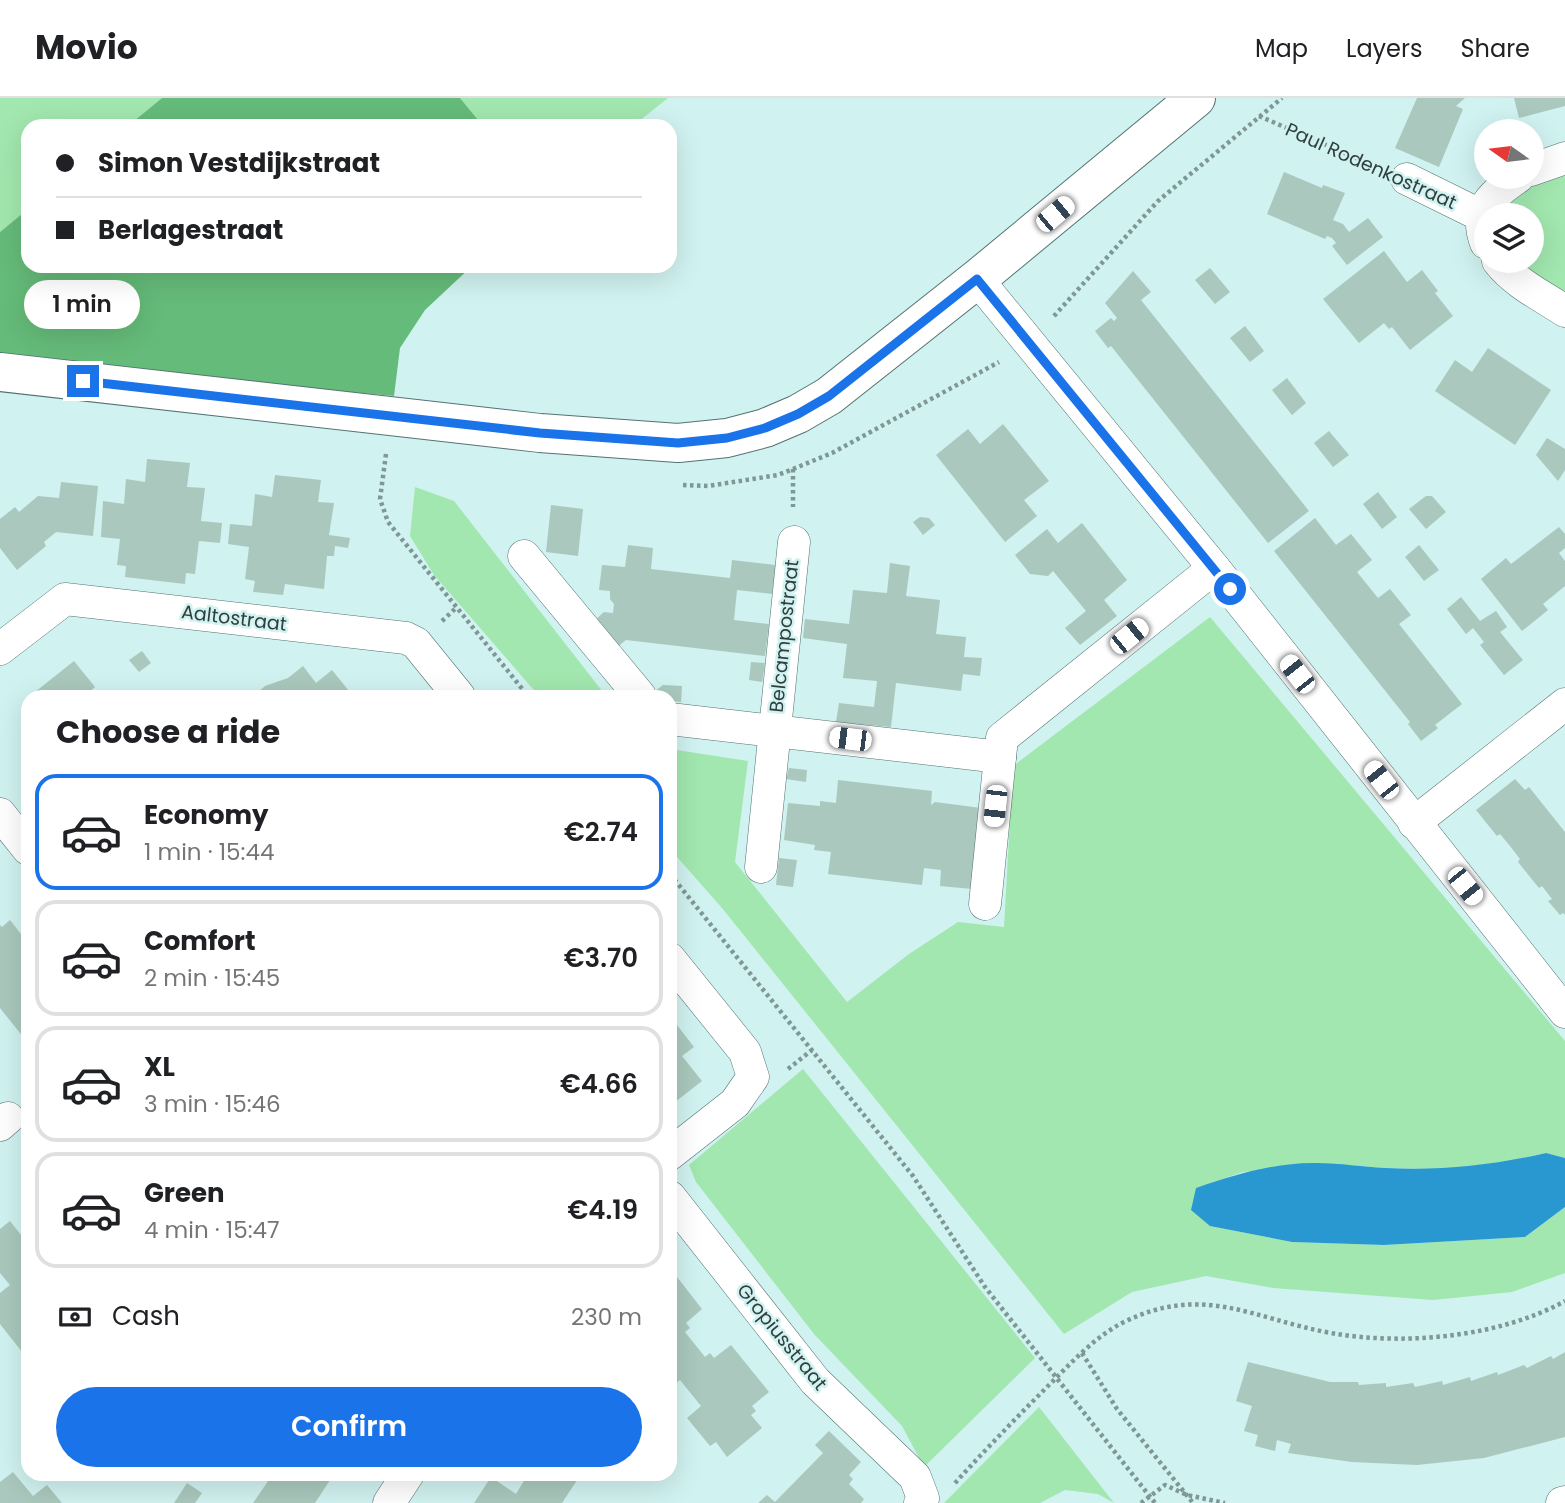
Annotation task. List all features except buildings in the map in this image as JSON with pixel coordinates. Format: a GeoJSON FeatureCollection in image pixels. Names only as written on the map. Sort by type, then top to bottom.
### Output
{"type":"FeatureCollection","features":[{"type":"Feature","properties":{"kind":"street"},"geometry":{"type":"LineString","coordinates":[[0,372],[540,433],[678,443],[727,438],[787,419],[829,396],[977,279],[1196,98]]}},
{"type":"Feature","properties":{"kind":"street"},"geometry":{"type":"LineString","coordinates":[[1544,165],[1565,158]]}},
{"type":"Feature","properties":{"kind":"street","name":"Paul Rodenkostraat"},"geometry":{"type":"LineString","coordinates":[[1406,179],[1474,223]]}},
{"type":"Feature","properties":{"kind":"street","name":"Paul Rodenkostraat"},"geometry":{"type":"LineString","coordinates":[[1491,203],[1493,194],[1500,189]]}},
{"type":"Feature","properties":{"kind":"street"},"geometry":{"type":"LineString","coordinates":[[1508,273],[1565,311]]}},
{"type":"Feature","properties":{"kind":"street"},"geometry":{"type":"LineString","coordinates":[[977,279],[1214,568],[1565,1012]]}},
{"type":"Feature","properties":{"kind":"street","name":"Belcampostraat"},"geometry":{"type":"LineString","coordinates":[[761,867],[793,542]]}},
{"type":"Feature","properties":{"kind":"street"},"geometry":{"type":"LineString","coordinates":[[524,556],[635,690]]}},
{"type":"Feature","properties":{"kind":"street"},"geometry":{"type":"LineString","coordinates":[[985,904],[1002,737],[1214,568]]}},
{"type":"Feature","properties":{"kind":"street","name":"Aaltostraat"},"geometry":{"type":"LineString","coordinates":[[0,649],[65,599],[406,638],[416,643],[454,690]]}},
{"type":"Feature","properties":{"kind":"street"},"geometry":{"type":"LineString","coordinates":[[1414,823],[1565,704]]}},
{"type":"Feature","properties":{"kind":"street","name":"Belcampostraat"},"geometry":{"type":"LineString","coordinates":[[677,720],[1000,757]]}},
{"type":"Feature","properties":{"kind":"street"},"geometry":{"type":"LineString","coordinates":[[0,814],[21,840]]}},
{"type":"Feature","properties":{"kind":"street"},"geometry":{"type":"LineString","coordinates":[[677,968],[745,1052],[753,1077],[735,1103],[677,1149]]}},
{"type":"Feature","properties":{"kind":"street","name":"Gropiusstraat"},"geometry":{"type":"LineString","coordinates":[[677,1206],[815,1381],[915,1477],[921,1500]]}},
{"type":"Feature","properties":{"kind":"street"},"geometry":{"type":"LineString","coordinates":[[389,1503],[403,1481]]}},
{"type":"Feature","properties":{"kind":"path"},"geometry":{"type":"LineString","coordinates":[[673,485],[708,486],[778,475],[832,453],[999,362],[1028,342],[1158,201],[1282,98]]}},
{"type":"Feature","properties":{"kind":"path","name":"Paul Rodenkostraat"},"geometry":{"type":"LineString","coordinates":[[1259,116],[1406,179]]}},
{"type":"Feature","properties":{"kind":"path"},"geometry":{"type":"LineString","coordinates":[[372,453],[386,454],[380,499],[388,522],[523,690]]}},
{"type":"Feature","properties":{"kind":"path"},"geometry":{"type":"LineString","coordinates":[[677,883],[912,1176],[985,1287],[1155,1503]]}},
{"type":"Feature","properties":{"kind":"path"},"geometry":{"type":"LineString","coordinates":[[921,1500],[949,1490],[1055,1379],[1101,1336],[1125,1322],[1167,1307],[1209,1303],[1333,1333],[1407,1338],[1457,1335],[1548,1311],[1565,1301]]}},
{"type":"Feature","properties":{"kind":"path"},"geometry":{"type":"LineString","coordinates":[[1082,1353],[1118,1409],[1193,1503]]}},
{"type":"Feature","properties":{"kind":"path"},"geometry":{"type":"LineString","coordinates":[[1141,1503],[1165,1485],[1186,1495],[1225,1503]]}},
{"type":"Feature","properties":{"kind":"green space"},"geometry":{"type":"Polygon","coordinates":[[[0,98],[162,98],[136,119],[21,119],[21,215],[0,232],[0,98]]]}},
{"type":"Feature","properties":{"kind":"green space"},"geometry":{"type":"Polygon","coordinates":[[[162,98],[460,98],[477,119],[136,119],[162,98]]]}},
{"type":"Feature","properties":{"kind":"green space"},"geometry":{"type":"Polygon","coordinates":[[[460,98],[668,98],[642,119],[477,119],[460,98]]]}},
{"type":"Feature","properties":{"kind":"green space"},"geometry":{"type":"Polygon","coordinates":[[[1565,173],[1565,291],[1532,273],[1544,273],[1544,203],[1509,203],[1527,189],[1544,189],[1544,181],[1565,173]]]}},
{"type":"Feature","properties":{"kind":"green space"},"geometry":{"type":"Polygon","coordinates":[[[21,215],[21,273],[465,273],[425,310],[400,348],[394,396],[0,360],[0,232],[21,215]]]}},
{"type":"Feature","properties":{"kind":"green space"},"geometry":{"type":"Polygon","coordinates":[[[415,487],[454,501],[601,690],[534,690],[434,575],[410,536],[415,487]]]}},
{"type":"Feature","properties":{"kind":"green space"},"geometry":{"type":"Polygon","coordinates":[[[1210,617],[1565,1041],[1565,1158],[1546,1153],[1497,1164],[1438,1169],[1315,1163],[1243,1172],[1196,1188],[1211,1226],[1292,1242],[1384,1245],[1525,1237],[1565,1207],[1565,1273],[1512,1292],[1433,1300],[1273,1288],[1206,1276],[1132,1292],[1064,1334],[722,908],[677,857],[677,750],[748,761],[735,862],[847,1002],[909,954],[958,922],[1004,927],[1013,766],[1210,617]]]}},
{"type":"Feature","properties":{"kind":"green space"},"geometry":{"type":"Polygon","coordinates":[[[803,1069],[1035,1358],[924,1467],[902,1426],[814,1334],[696,1182],[689,1165],[803,1069]]]}},
{"type":"Feature","properties":{"kind":"green space"},"geometry":{"type":"Polygon","coordinates":[[[1039,1407],[1114,1503],[1098,1494],[1065,1490],[1040,1503],[944,1503],[1039,1407]]]}},
{"type":"Feature","properties":{"kind":"water"},"geometry":{"type":"Polygon","coordinates":[[[1546,1153],[1565,1158],[1565,1207],[1525,1237],[1384,1245],[1292,1242],[1210,1226],[1191,1210],[1196,1188],[1271,1167],[1317,1163],[1406,1169],[1447,1168],[1546,1153]]]}},
{"type":"Feature","properties":{"kind":"route"},"geometry":{"type":"LineString","coordinates":[[83,381],[540,433],[678,443],[727,438],[765,428],[798,414],[829,396],[977,279],[1230,589]]}}]}
